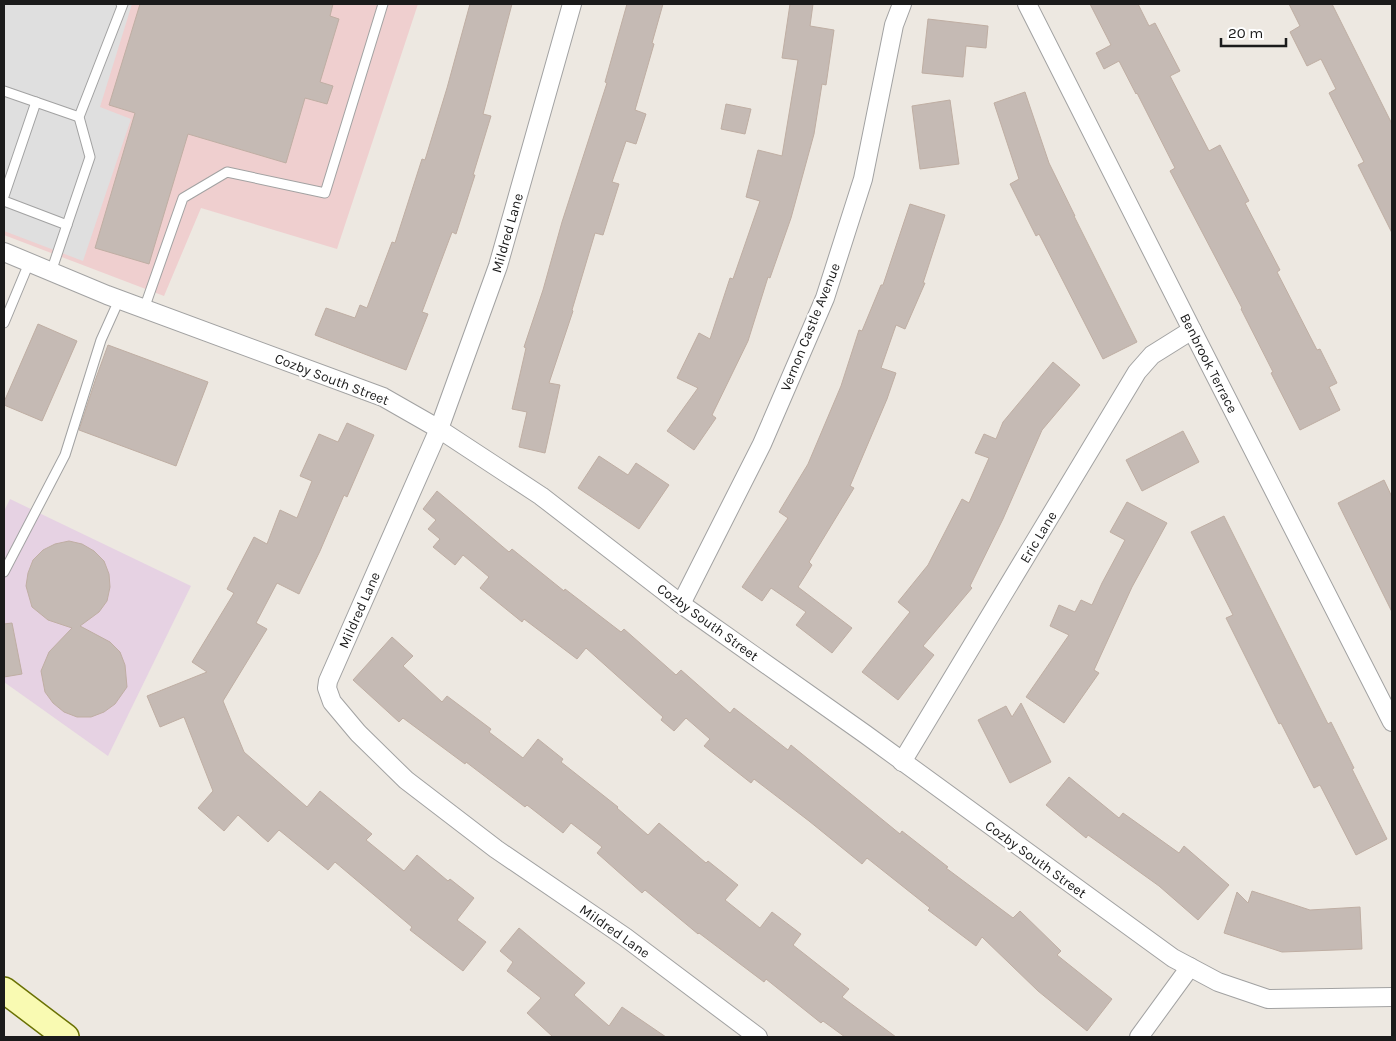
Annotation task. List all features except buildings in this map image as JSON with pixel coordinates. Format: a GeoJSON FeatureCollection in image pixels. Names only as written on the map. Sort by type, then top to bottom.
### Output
{"type":"FeatureCollection","features":[{"type":"Feature","properties":{"kind":"main road"},"geometry":{"type":"LineString","coordinates":[[4,990],[66,1037]]}},
{"type":"Feature","properties":{"kind":"street","name":"Mildred Lane"},"geometry":{"type":"LineString","coordinates":[[572,4],[498,266],[439,429],[328,681],[328,688],[332,702],[358,733],[406,780],[496,848],[626,938],[758,1037]]}},
{"type":"Feature","properties":{"kind":"street","name":"Vernon Castle Avenue"},"geometry":{"type":"LineString","coordinates":[[681,604],[762,444],[825,298],[863,179],[894,25],[902,4]]}},
{"type":"Feature","properties":{"kind":"street","name":"Benbrook Terrace"},"geometry":{"type":"LineString","coordinates":[[1027,4],[1392,722]]}},
{"type":"Feature","properties":{"kind":"street","name":"Cozby South Street"},"geometry":{"type":"LineString","coordinates":[[4,252],[118,300],[383,397],[439,429],[541,496],[681,604],[1173,958],[1218,982],[1268,999],[1392,997]]}},
{"type":"Feature","properties":{"kind":"street","name":"Eric Lane"},"geometry":{"type":"LineString","coordinates":[[902,762],[1137,372],[1152,355],[1192,330]]}},
{"type":"Feature","properties":{"kind":"street"},"geometry":{"type":"LineString","coordinates":[[1139,1037],[1190,967]]}},
{"type":"Feature","properties":{"kind":"lane"},"geometry":{"type":"LineString","coordinates":[[51,272],[90,156],[79,117],[123,4]]}},
{"type":"Feature","properties":{"kind":"lane"},"geometry":{"type":"LineString","coordinates":[[144,309],[183,198],[227,172],[325,193],[383,4]]}},
{"type":"Feature","properties":{"kind":"lane"},"geometry":{"type":"LineString","coordinates":[[4,90],[79,117]]}},
{"type":"Feature","properties":{"kind":"lane"},"geometry":{"type":"LineString","coordinates":[[4,196],[36,102]]}},
{"type":"Feature","properties":{"kind":"lane"},"geometry":{"type":"LineString","coordinates":[[4,201],[67,225]]}},
{"type":"Feature","properties":{"kind":"lane"},"geometry":{"type":"LineString","coordinates":[[4,323],[29,263]]}},
{"type":"Feature","properties":{"kind":"lane"},"geometry":{"type":"LineString","coordinates":[[4,572],[65,455],[101,340],[118,300]]}},
{"type":"Feature","properties":{"kind":"shaded area"},"geometry":{"type":"Polygon","coordinates":[[[4,4],[418,4],[337,249],[201,208],[164,296],[4,235],[4,4]]]}},
{"type":"Feature","properties":{"kind":"shaded area"},"geometry":{"type":"Polygon","coordinates":[[[4,4],[132,4],[100,107],[131,119],[83,261],[4,231],[4,4]]]}},
{"type":"Feature","properties":{"kind":"shaded area"},"geometry":{"type":"Polygon","coordinates":[[[10,499],[191,586],[108,756],[4,682],[4,511],[10,499]]]}}]}
